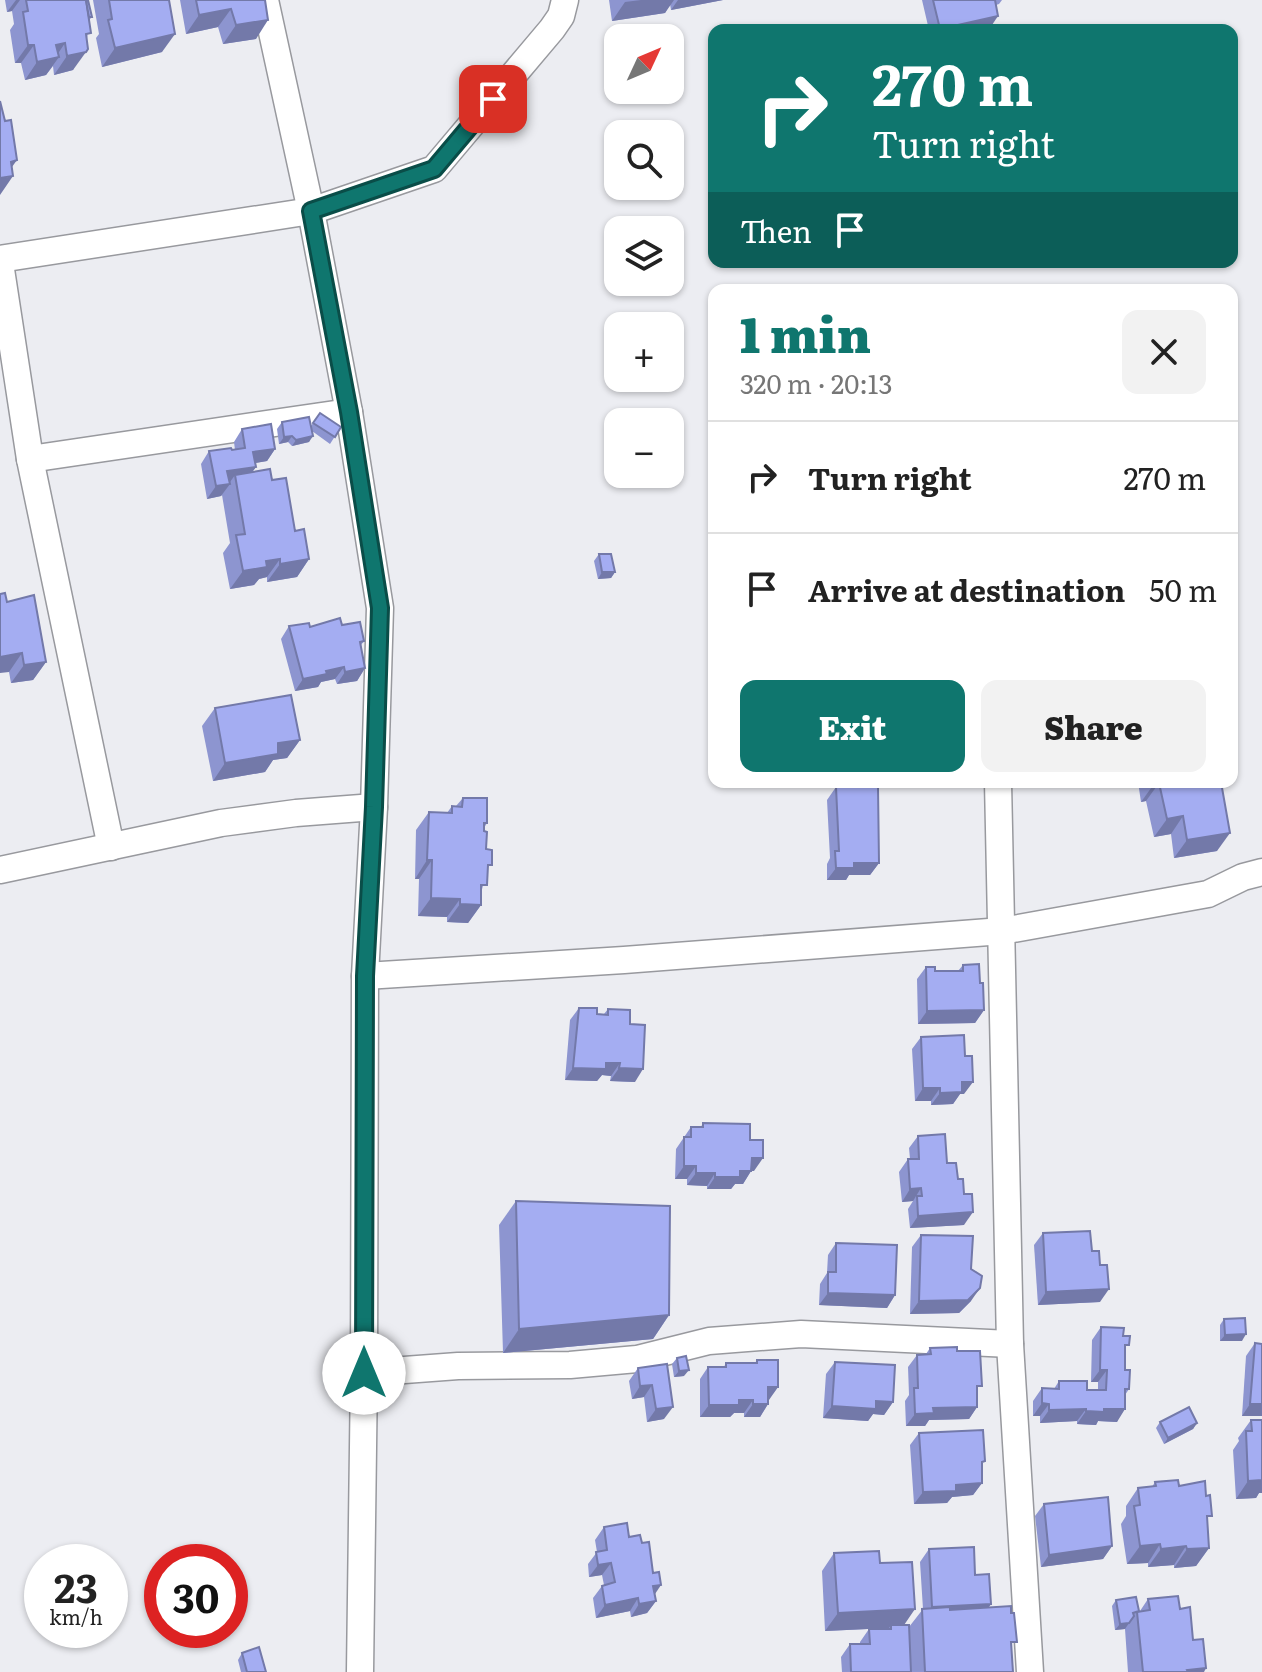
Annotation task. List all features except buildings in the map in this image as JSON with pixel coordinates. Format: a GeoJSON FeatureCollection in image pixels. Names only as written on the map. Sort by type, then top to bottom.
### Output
{"type":"FeatureCollection","features":[{"type":"Feature","properties":{"kind":"street"},"geometry":{"type":"LineString","coordinates":[[265,0],[311,211],[349,412],[380,608],[365,976],[360,1672]]}},
{"type":"Feature","properties":{"kind":"street"},"geometry":{"type":"LineString","coordinates":[[111,847],[30,459],[0,261],[311,211],[434,169],[552,29],[561,16],[565,0]]}},
{"type":"Feature","properties":{"kind":"street"},"geometry":{"type":"LineString","coordinates":[[30,459],[349,412]]}},
{"type":"Feature","properties":{"kind":"street"},"geometry":{"type":"LineString","coordinates":[[998,788],[1010,1344],[1030,1672]]}},
{"type":"Feature","properties":{"kind":"street"},"geometry":{"type":"LineString","coordinates":[[0,870],[221,823],[374,807]]}},
{"type":"Feature","properties":{"kind":"street"},"geometry":{"type":"LineString","coordinates":[[365,976],[1002,931],[1208,894],[1243,877],[1262,872]]}},
{"type":"Feature","properties":{"kind":"street"},"geometry":{"type":"LineString","coordinates":[[364,1373],[458,1366],[570,1365],[637,1359],[709,1341],[801,1334],[1010,1344]]}},
{"type":"Feature","properties":{"kind":"route"},"geometry":{"type":"LineString","coordinates":[[364,1373],[365,976],[380,608],[349,412],[311,211],[434,169],[493,99]]}}]}
